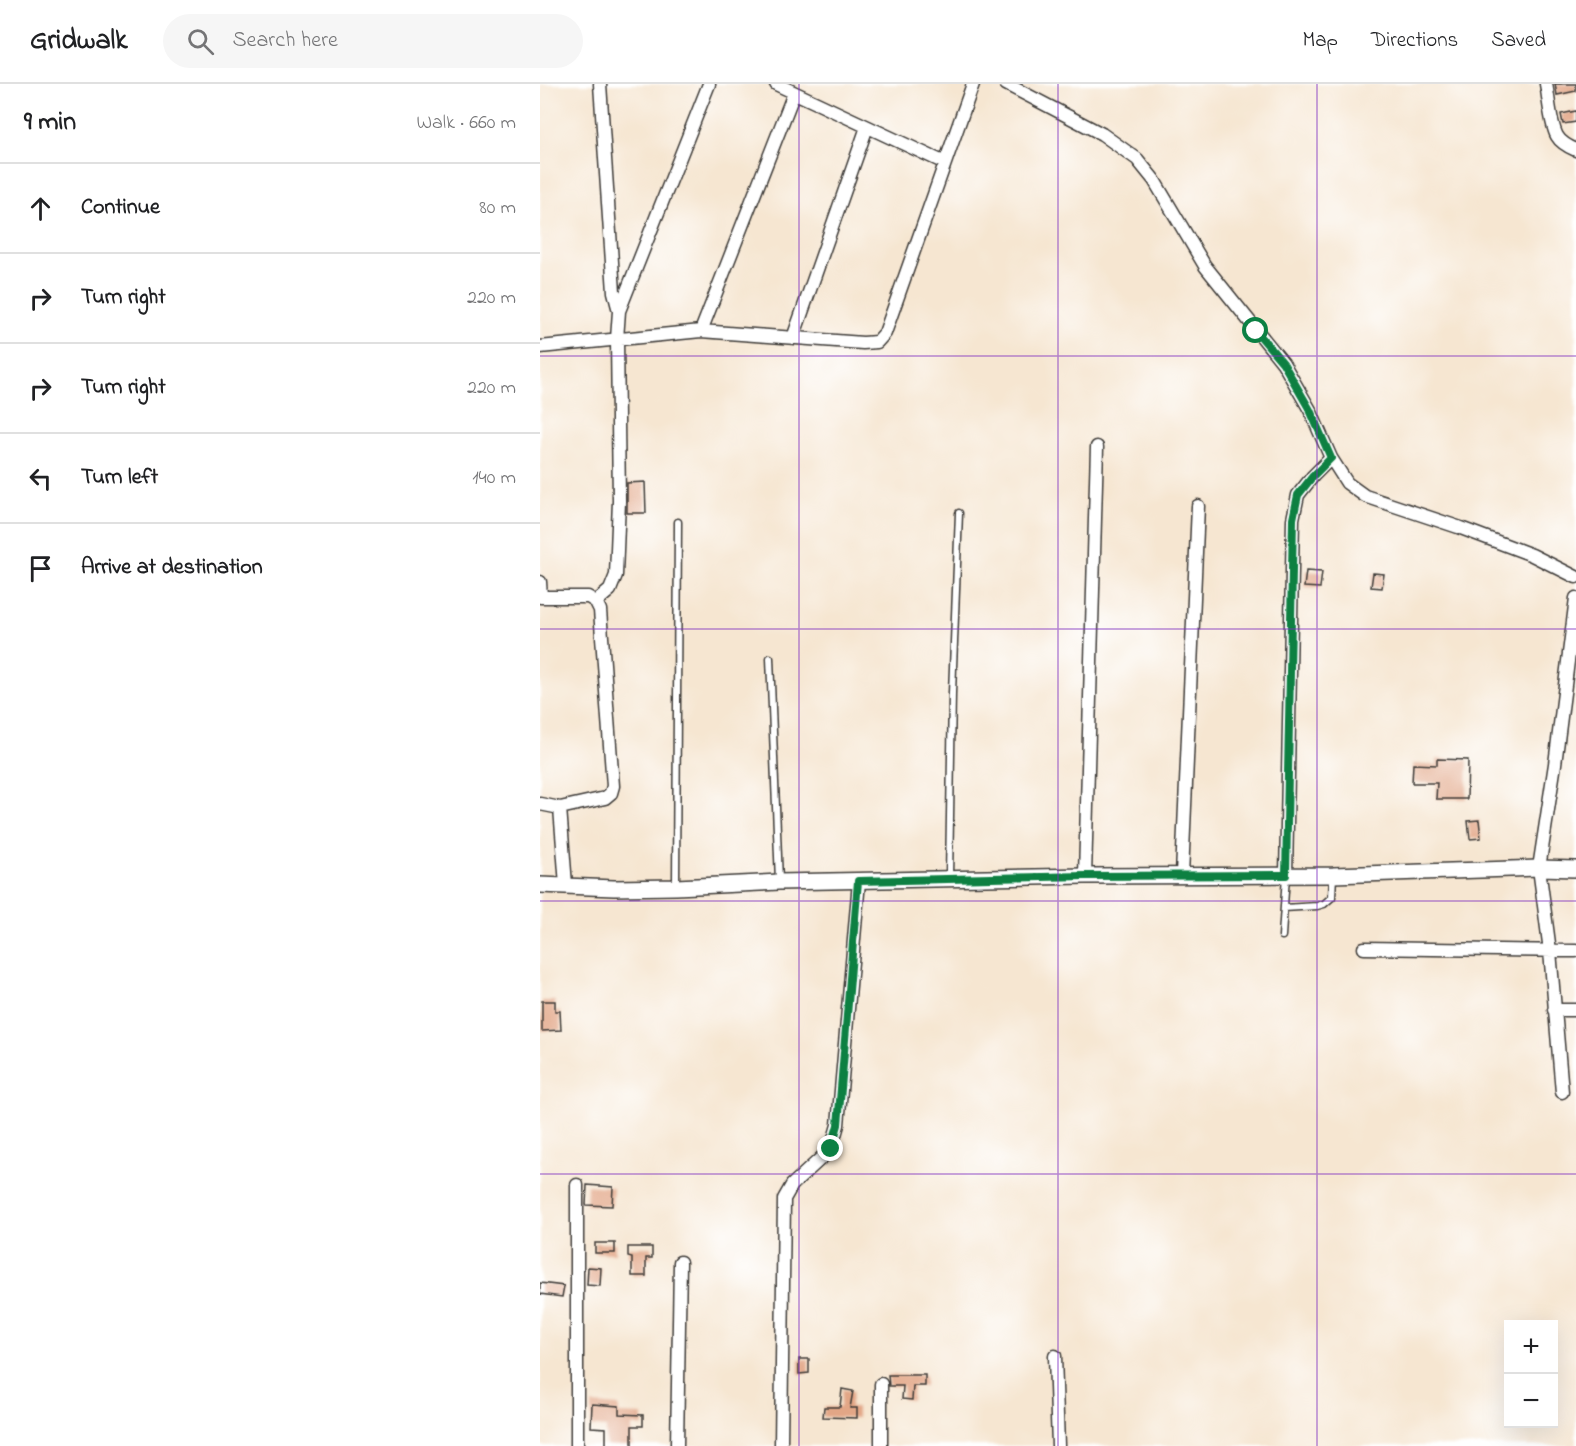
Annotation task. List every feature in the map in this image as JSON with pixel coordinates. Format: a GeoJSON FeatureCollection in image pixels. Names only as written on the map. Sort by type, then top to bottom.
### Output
{"type":"FeatureCollection","features":[{"type":"Feature","properties":{"kind":"street"},"geometry":{"type":"LineString","coordinates":[[600,84],[614,292],[619,311]]}},
{"type":"Feature","properties":{"kind":"street"},"geometry":{"type":"LineString","coordinates":[[596,602],[610,590],[616,574],[619,501],[617,339],[619,311],[709,84]]}},
{"type":"Feature","properties":{"kind":"street"},"geometry":{"type":"LineString","coordinates":[[776,84],[945,163]]}},
{"type":"Feature","properties":{"kind":"street"},"geometry":{"type":"LineString","coordinates":[[540,347],[701,331],[862,343],[877,342],[885,333],[973,84]]}},
{"type":"Feature","properties":{"kind":"street"},"geometry":{"type":"LineString","coordinates":[[1006,84],[1102,134],[1137,159],[1154,180],[1204,266],[1283,363],[1310,410],[1331,458],[1347,483],[1365,496],[1458,526],[1532,555],[1576,577]]}},
{"type":"Feature","properties":{"kind":"street"},"geometry":{"type":"LineString","coordinates":[[1546,84],[1557,137],[1576,150]]}},
{"type":"Feature","properties":{"kind":"street"},"geometry":{"type":"LineString","coordinates":[[701,331],[794,93]]}},
{"type":"Feature","properties":{"kind":"street"},"geometry":{"type":"LineString","coordinates":[[793,338],[867,127]]}},
{"type":"Feature","properties":{"kind":"street"},"geometry":{"type":"LineString","coordinates":[[1085,876],[1097,447]]}},
{"type":"Feature","properties":{"kind":"street"},"geometry":{"type":"LineString","coordinates":[[1286,875],[1293,519],[1298,495],[1331,458]]}},
{"type":"Feature","properties":{"kind":"street"},"geometry":{"type":"LineString","coordinates":[[1182,876],[1198,506]]}},
{"type":"Feature","properties":{"kind":"street"},"geometry":{"type":"LineString","coordinates":[[540,582],[541,597],[588,597],[596,602],[600,610],[613,786],[611,793],[605,798],[560,808],[540,804]]}},
{"type":"Feature","properties":{"kind":"street"},"geometry":{"type":"LineString","coordinates":[[1562,1092],[1550,951],[1539,868],[1576,601]]}},
{"type":"Feature","properties":{"kind":"street"},"geometry":{"type":"LineString","coordinates":[[560,808],[566,885]]}},
{"type":"Feature","properties":{"kind":"street"},"geometry":{"type":"LineString","coordinates":[[540,885],[614,888],[1085,876],[1333,875],[1539,868],[1576,870]]}},
{"type":"Feature","properties":{"kind":"street"},"geometry":{"type":"LineString","coordinates":[[781,1446],[784,1199],[792,1185],[831,1149],[838,1125],[858,881]]}},
{"type":"Feature","properties":{"kind":"street"},"geometry":{"type":"LineString","coordinates":[[1364,948],[1576,951]]}},
{"type":"Feature","properties":{"kind":"street"},"geometry":{"type":"LineString","coordinates":[[1554,1010],[1576,1010]]}},
{"type":"Feature","properties":{"kind":"street"},"geometry":{"type":"LineString","coordinates":[[577,1185],[577,1446]]}},
{"type":"Feature","properties":{"kind":"street"},"geometry":{"type":"LineString","coordinates":[[677,1446],[680,1262]]}},
{"type":"Feature","properties":{"kind":"street"},"geometry":{"type":"LineString","coordinates":[[1055,1356],[1058,1446]]}},
{"type":"Feature","properties":{"kind":"street"},"geometry":{"type":"LineString","coordinates":[[881,1384],[881,1446]]}},
{"type":"Feature","properties":{"kind":"lane"},"geometry":{"type":"LineString","coordinates":[[949,879],[958,513]]}},
{"type":"Feature","properties":{"kind":"lane"},"geometry":{"type":"LineString","coordinates":[[676,887],[678,522]]}},
{"type":"Feature","properties":{"kind":"lane"},"geometry":{"type":"LineString","coordinates":[[770,658],[779,882]]}},
{"type":"Feature","properties":{"kind":"lane"},"geometry":{"type":"LineString","coordinates":[[1282,936],[1286,875]]}},
{"type":"Feature","properties":{"kind":"lane"},"geometry":{"type":"LineString","coordinates":[[1284,908],[1324,904],[1332,897],[1333,875]]}},
{"type":"Feature","properties":{"kind":"building"},"geometry":{"type":"Polygon","coordinates":[[[1555,84],[1576,84],[1576,91],[1557,95],[1555,84]]]}},
{"type":"Feature","properties":{"kind":"building"},"geometry":{"type":"Polygon","coordinates":[[[1576,111],[1576,122],[1563,124],[1561,114],[1576,111]]]}},
{"type":"Feature","properties":{"kind":"building"},"geometry":{"type":"Polygon","coordinates":[[[645,482],[646,513],[627,513],[627,483],[645,482]]]}},
{"type":"Feature","properties":{"kind":"building"},"geometry":{"type":"Polygon","coordinates":[[[1306,571],[1322,572],[1320,588],[1304,587],[1306,571]]]}},
{"type":"Feature","properties":{"kind":"building"},"geometry":{"type":"Polygon","coordinates":[[[1373,573],[1384,574],[1382,588],[1371,587],[1373,573]]]}},
{"type":"Feature","properties":{"kind":"building"},"geometry":{"type":"Polygon","coordinates":[[[1437,759],[1468,760],[1467,799],[1436,799],[1437,783],[1412,783],[1413,764],[1437,765],[1437,759]]]}},
{"type":"Feature","properties":{"kind":"building"},"geometry":{"type":"Polygon","coordinates":[[[1479,820],[1481,838],[1470,839],[1468,821],[1479,820]]]}},
{"type":"Feature","properties":{"kind":"building"},"geometry":{"type":"Polygon","coordinates":[[[542,1001],[555,1001],[555,1011],[560,1011],[561,1030],[542,1031],[542,1001]]]}},
{"type":"Feature","properties":{"kind":"building"},"geometry":{"type":"Polygon","coordinates":[[[587,1185],[613,1187],[612,1206],[586,1205],[587,1185]]]}},
{"type":"Feature","properties":{"kind":"building"},"geometry":{"type":"Polygon","coordinates":[[[595,1243],[615,1243],[615,1253],[595,1253],[595,1243]]]}},
{"type":"Feature","properties":{"kind":"building"},"geometry":{"type":"Polygon","coordinates":[[[628,1247],[652,1247],[652,1258],[646,1258],[646,1276],[632,1276],[632,1258],[628,1257],[628,1247]]]}},
{"type":"Feature","properties":{"kind":"building"},"geometry":{"type":"Polygon","coordinates":[[[588,1267],[601,1268],[600,1286],[587,1285],[588,1267]]]}},
{"type":"Feature","properties":{"kind":"building"},"geometry":{"type":"Polygon","coordinates":[[[540,1283],[564,1286],[562,1297],[540,1294],[540,1283]]]}},
{"type":"Feature","properties":{"kind":"building"},"geometry":{"type":"Polygon","coordinates":[[[799,1359],[809,1359],[809,1373],[799,1374],[799,1359]]]}},
{"type":"Feature","properties":{"kind":"building"},"geometry":{"type":"Polygon","coordinates":[[[888,1375],[925,1375],[925,1386],[913,1386],[912,1400],[902,1399],[903,1386],[889,1386],[888,1375]]]}},
{"type":"Feature","properties":{"kind":"building"},"geometry":{"type":"Polygon","coordinates":[[[842,1389],[853,1391],[850,1408],[857,1408],[857,1418],[823,1417],[824,1407],[840,1407],[842,1389]]]}},
{"type":"Feature","properties":{"kind":"building"},"geometry":{"type":"Polygon","coordinates":[[[592,1404],[619,1406],[619,1414],[643,1415],[643,1426],[632,1426],[632,1446],[606,1446],[606,1428],[591,1427],[592,1404]]]}},
{"type":"Feature","properties":{"kind":"route"},"geometry":{"type":"LineString","coordinates":[[831,1149],[838,1125],[858,881],[1085,876],[1286,875],[1293,519],[1298,495],[1331,458],[1310,410],[1283,363],[1256,331]]}}]}
